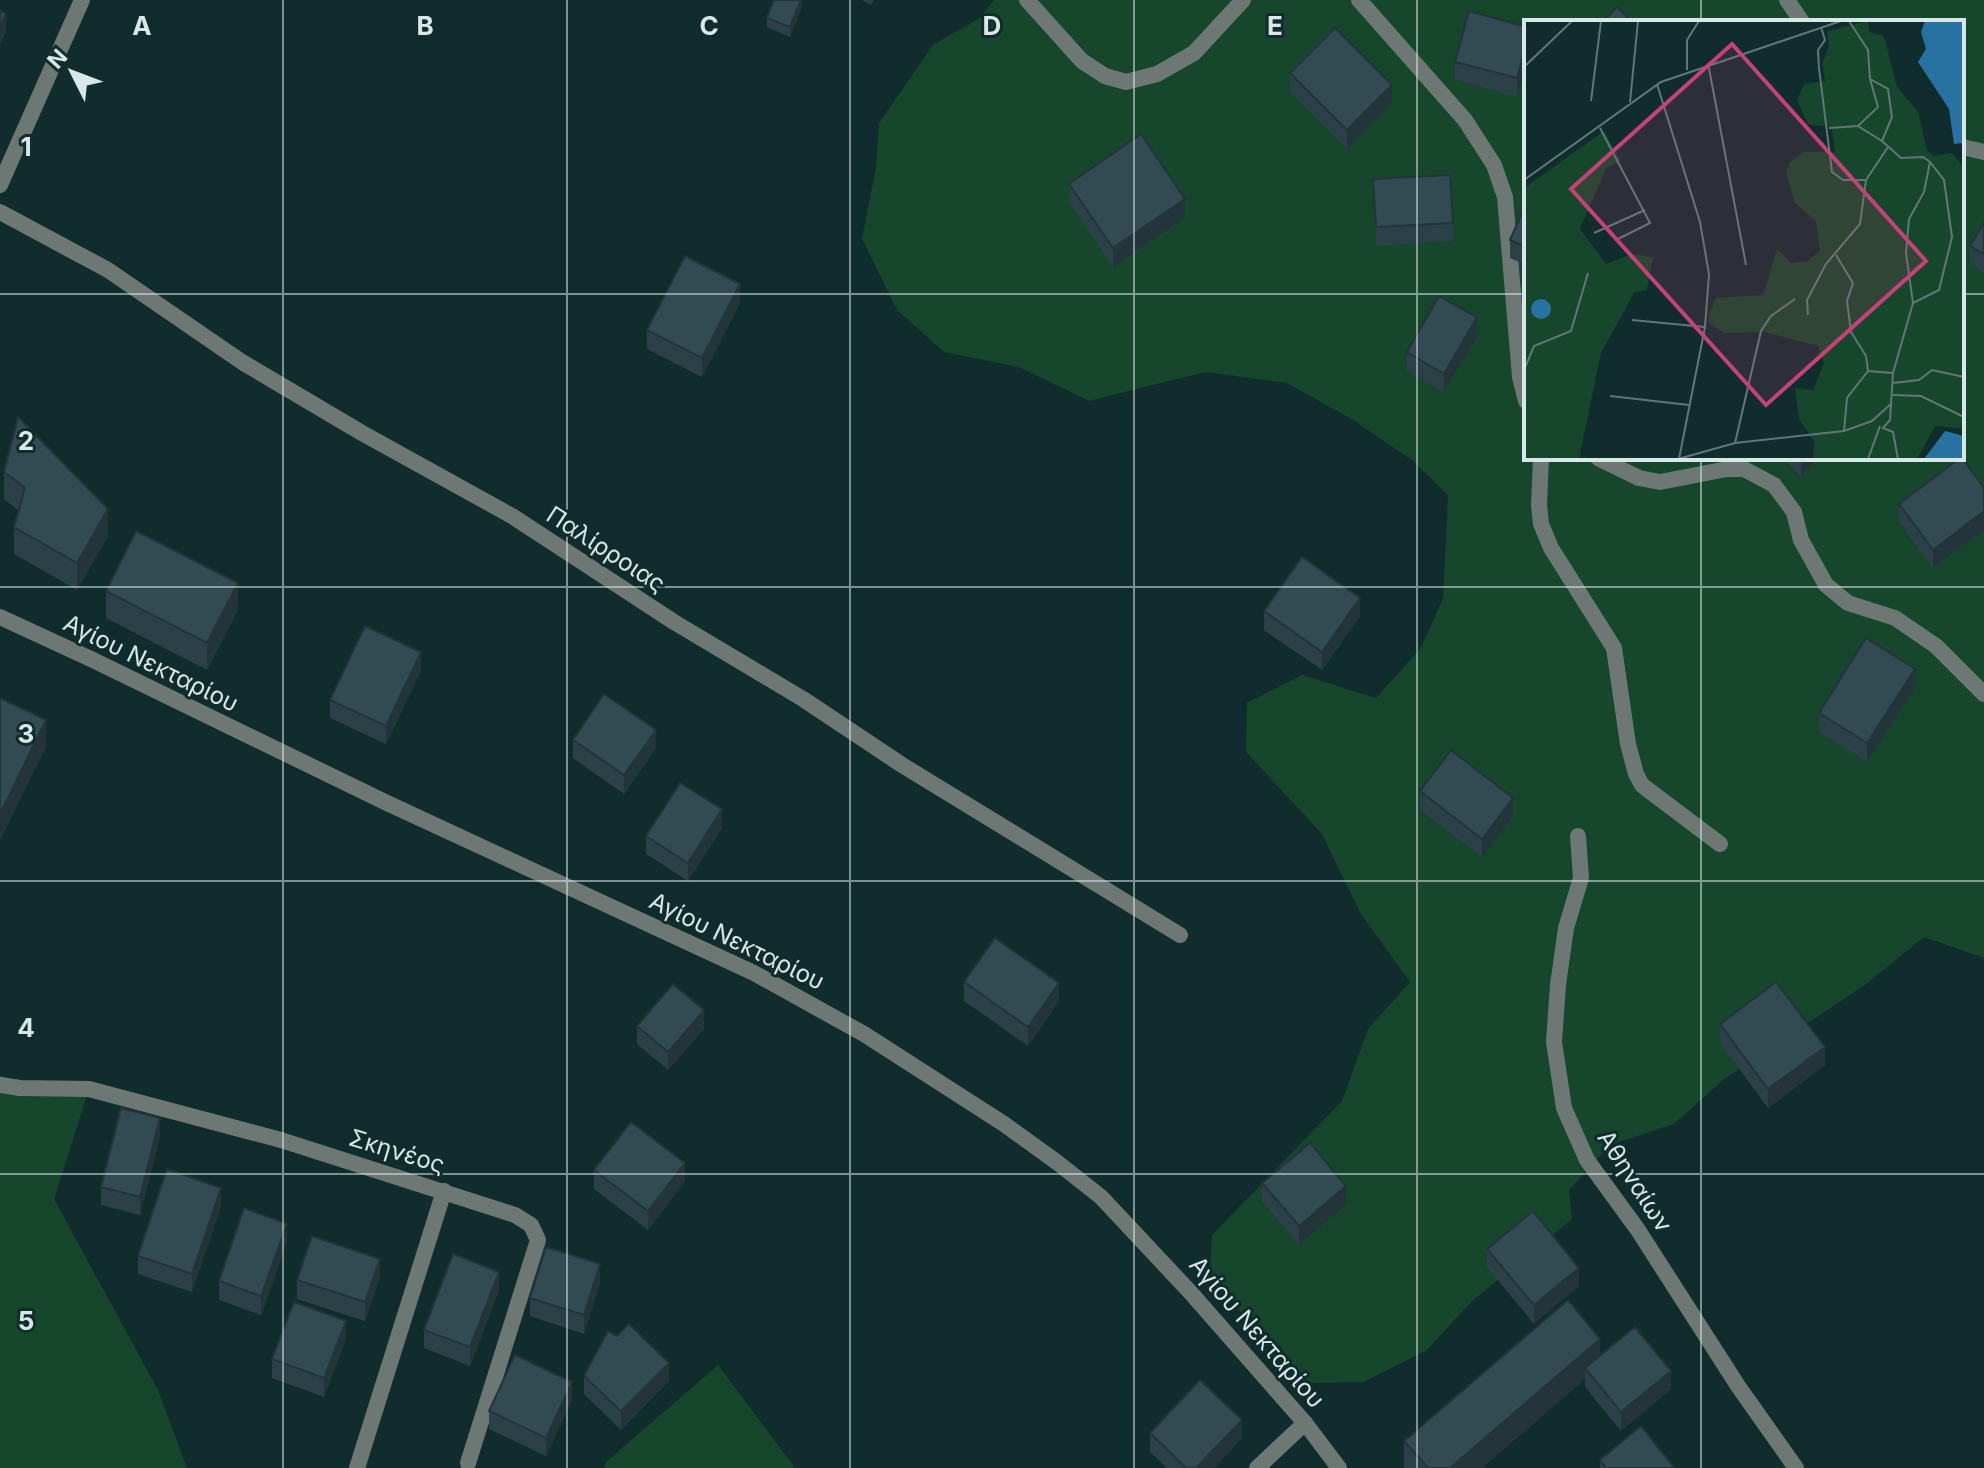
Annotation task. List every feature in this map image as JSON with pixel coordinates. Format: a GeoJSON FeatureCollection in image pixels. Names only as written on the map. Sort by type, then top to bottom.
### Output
{"type":"FeatureCollection","features":[{"type":"Feature","properties":{"kind":"street"},"geometry":{"type":"LineString","coordinates":[[0,185],[82,0]]}},
{"type":"Feature","properties":{"kind":"street"},"geometry":{"type":"LineString","coordinates":[[1027,0],[1082,61],[1105,76],[1126,82],[1157,74],[1194,53],[1243,0]]}},
{"type":"Feature","properties":{"kind":"street"},"geometry":{"type":"LineString","coordinates":[[1359,0],[1465,120],[1494,165],[1505,197],[1520,377],[1524,393]]}},
{"type":"Feature","properties":{"kind":"street"},"geometry":{"type":"LineString","coordinates":[[1787,0],[1801,20]]}},
{"type":"Feature","properties":{"kind":"street"},"geometry":{"type":"LineString","coordinates":[[1964,147],[1984,152]]}},
{"type":"Feature","properties":{"kind":"street","name":"Παλίρροιας"},"geometry":{"type":"LineString","coordinates":[[0,212],[108,270],[255,370],[512,516],[674,622],[1180,935]]}},
{"type":"Feature","properties":{"kind":"street"},"geometry":{"type":"LineString","coordinates":[[1541,460],[1541,524],[1551,548],[1614,648],[1628,744],[1638,780],[1720,844]]}},
{"type":"Feature","properties":{"kind":"street"},"geometry":{"type":"LineString","coordinates":[[1602,460],[1639,478],[1660,482],[1727,469],[1744,469],[1774,485],[1794,512],[1801,540],[1826,585],[1848,603],[1895,618],[1936,646],[1984,694]]}},
{"type":"Feature","properties":{"kind":"street","name":"Αγίου Νεκταρίου"},"geometry":{"type":"LineString","coordinates":[[0,617],[387,803],[754,973],[864,1034],[1004,1124],[1101,1197],[1191,1293],[1305,1423],[1339,1468]]}},
{"type":"Feature","properties":{"kind":"street","name":"Αθηναίων"},"geometry":{"type":"LineString","coordinates":[[1578,836],[1581,878],[1566,928],[1554,1042],[1564,1108],[1587,1160],[1638,1230],[1738,1386],[1796,1468]]}},
{"type":"Feature","properties":{"kind":"street","name":"Σκηνέος"},"geometry":{"type":"LineString","coordinates":[[0,1085],[89,1089],[281,1140],[515,1215],[531,1225],[538,1240],[468,1463]]}},
{"type":"Feature","properties":{"kind":"street"},"geometry":{"type":"LineString","coordinates":[[357,1468],[444,1191]]}},
{"type":"Feature","properties":{"kind":"street"},"geometry":{"type":"LineString","coordinates":[[1257,1468],[1305,1423]]}},
{"type":"Feature","properties":{"kind":"green space"},"geometry":{"type":"Polygon","coordinates":[[[994,0],[1984,0],[1984,958],[1924,937],[1865,985],[1723,1080],[1674,1124],[1610,1145],[1569,1190],[1572,1219],[1471,1302],[1427,1350],[1363,1382],[1310,1383],[1263,1341],[1210,1273],[1212,1235],[1342,1101],[1368,1029],[1410,982],[1361,914],[1322,834],[1246,752],[1247,703],[1302,675],[1376,698],[1421,648],[1443,598],[1448,495],[1413,461],[1355,421],[1287,383],[1206,372],[1089,401],[1019,367],[944,352],[897,310],[862,239],[876,167],[879,123],[933,45],[980,18],[994,0]]]}},
{"type":"Feature","properties":{"kind":"green space"},"geometry":{"type":"Polygon","coordinates":[[[0,1076],[87,1095],[54,1199],[158,1390],[187,1468],[0,1468],[0,1076]]]}},
{"type":"Feature","properties":{"kind":"green space"},"geometry":{"type":"Polygon","coordinates":[[[718,1365],[795,1468],[604,1468],[606,1462],[718,1365]]]}},
{"type":"Feature","properties":{"kind":"building"},"geometry":{"type":"Polygon","coordinates":[[[774,0],[801,0],[790,27],[767,18],[774,0]]]}},
{"type":"Feature","properties":{"kind":"building"},"geometry":{"type":"Polygon","coordinates":[[[1617,7],[1630,20],[1604,20],[1617,7]]]}},
{"type":"Feature","properties":{"kind":"building"},"geometry":{"type":"Polygon","coordinates":[[[0,10],[6,14],[0,26],[0,10]]]}},
{"type":"Feature","properties":{"kind":"building"},"geometry":{"type":"Polygon","coordinates":[[[1469,11],[1524,26],[1524,53],[1517,78],[1455,62],[1469,11]]]}},
{"type":"Feature","properties":{"kind":"building"},"geometry":{"type":"Polygon","coordinates":[[[1335,28],[1392,85],[1347,130],[1290,73],[1335,28]]]}},
{"type":"Feature","properties":{"kind":"building"},"geometry":{"type":"Polygon","coordinates":[[[1141,134],[1185,199],[1113,248],[1069,184],[1141,134]]]}},
{"type":"Feature","properties":{"kind":"building"},"geometry":{"type":"Polygon","coordinates":[[[1450,175],[1453,223],[1376,227],[1373,179],[1450,175]]]}},
{"type":"Feature","properties":{"kind":"building"},"geometry":{"type":"Polygon","coordinates":[[[1524,208],[1524,246],[1510,240],[1524,208]]]}},
{"type":"Feature","properties":{"kind":"building"},"geometry":{"type":"Polygon","coordinates":[[[1984,223],[1984,254],[1970,246],[1984,223]]]}},
{"type":"Feature","properties":{"kind":"building"},"geometry":{"type":"Polygon","coordinates":[[[685,256],[740,284],[702,358],[647,330],[685,256]]]}},
{"type":"Feature","properties":{"kind":"building"},"geometry":{"type":"Polygon","coordinates":[[[1439,296],[1477,317],[1444,374],[1407,352],[1439,296]]]}},
{"type":"Feature","properties":{"kind":"building"},"geometry":{"type":"Polygon","coordinates":[[[18,417],[108,509],[77,563],[14,527],[25,488],[4,472],[18,417]]]}},
{"type":"Feature","properties":{"kind":"building"},"geometry":{"type":"Polygon","coordinates":[[[1957,460],[1963,460],[1984,488],[1984,511],[1933,550],[1899,504],[1957,460]]]}},
{"type":"Feature","properties":{"kind":"building"},"geometry":{"type":"Polygon","coordinates":[[[136,531],[238,583],[207,643],[106,591],[136,531]]]}},
{"type":"Feature","properties":{"kind":"building"},"geometry":{"type":"Polygon","coordinates":[[[1302,557],[1360,598],[1322,652],[1264,611],[1302,557]]]}},
{"type":"Feature","properties":{"kind":"building"},"geometry":{"type":"Polygon","coordinates":[[[365,626],[421,652],[386,726],[330,700],[365,626]]]}},
{"type":"Feature","properties":{"kind":"building"},"geometry":{"type":"Polygon","coordinates":[[[1866,638],[1915,669],[1867,743],[1819,713],[1866,638]]]}},
{"type":"Feature","properties":{"kind":"building"},"geometry":{"type":"Polygon","coordinates":[[[604,694],[656,730],[624,775],[573,740],[604,694]]]}},
{"type":"Feature","properties":{"kind":"building"},"geometry":{"type":"Polygon","coordinates":[[[0,698],[46,720],[0,814],[0,698]]]}},
{"type":"Feature","properties":{"kind":"building"},"geometry":{"type":"Polygon","coordinates":[[[1451,750],[1513,798],[1482,839],[1420,791],[1451,750]]]}},
{"type":"Feature","properties":{"kind":"building"},"geometry":{"type":"Polygon","coordinates":[[[680,783],[722,809],[688,863],[646,836],[680,783]]]}},
{"type":"Feature","properties":{"kind":"building"},"geometry":{"type":"Polygon","coordinates":[[[995,938],[1059,983],[1028,1027],[964,982],[995,938]]]}},
{"type":"Feature","properties":{"kind":"building"},"geometry":{"type":"Polygon","coordinates":[[[1776,982],[1825,1047],[1768,1089],[1720,1024],[1776,982]]]}},
{"type":"Feature","properties":{"kind":"building"},"geometry":{"type":"Polygon","coordinates":[[[673,984],[704,1010],[668,1052],[637,1026],[673,984]]]}},
{"type":"Feature","properties":{"kind":"building"},"geometry":{"type":"Polygon","coordinates":[[[121,1108],[160,1118],[140,1197],[101,1187],[121,1108]]]}},
{"type":"Feature","properties":{"kind":"building"},"geometry":{"type":"Polygon","coordinates":[[[631,1122],[685,1163],[648,1211],[594,1170],[631,1122]]]}},
{"type":"Feature","properties":{"kind":"building"},"geometry":{"type":"Polygon","coordinates":[[[1310,1143],[1346,1186],[1299,1226],[1262,1183],[1310,1143]]]}},
{"type":"Feature","properties":{"kind":"building"},"geometry":{"type":"Polygon","coordinates":[[[167,1169],[221,1188],[192,1274],[138,1256],[167,1169]]]}},
{"type":"Feature","properties":{"kind":"building"},"geometry":{"type":"Polygon","coordinates":[[[244,1208],[287,1224],[261,1296],[219,1281],[244,1208]]]}},
{"type":"Feature","properties":{"kind":"building"},"geometry":{"type":"Polygon","coordinates":[[[1533,1211],[1579,1268],[1534,1305],[1487,1249],[1533,1211]]]}},
{"type":"Feature","properties":{"kind":"building"},"geometry":{"type":"Polygon","coordinates":[[[312,1236],[380,1259],[365,1302],[297,1280],[312,1236]]]}},
{"type":"Feature","properties":{"kind":"building"},"geometry":{"type":"Polygon","coordinates":[[[546,1247],[600,1264],[584,1315],[530,1298],[546,1247]]]}},
{"type":"Feature","properties":{"kind":"building"},"geometry":{"type":"Polygon","coordinates":[[[453,1254],[499,1272],[470,1347],[424,1330],[453,1254]]]}},
{"type":"Feature","properties":{"kind":"building"},"geometry":{"type":"Polygon","coordinates":[[[1568,1300],[1600,1339],[1450,1468],[1428,1468],[1404,1441],[1568,1300]]]}},
{"type":"Feature","properties":{"kind":"building"},"geometry":{"type":"Polygon","coordinates":[[[294,1302],[346,1321],[324,1378],[272,1359],[294,1302]]]}},
{"type":"Feature","properties":{"kind":"building"},"geometry":{"type":"Polygon","coordinates":[[[629,1324],[669,1363],[621,1411],[584,1376],[608,1331],[617,1336],[629,1324]]]}},
{"type":"Feature","properties":{"kind":"building"},"geometry":{"type":"Polygon","coordinates":[[[1635,1327],[1671,1371],[1621,1412],[1585,1368],[1635,1327]]]}},
{"type":"Feature","properties":{"kind":"building"},"geometry":{"type":"Polygon","coordinates":[[[515,1355],[572,1382],[546,1438],[489,1411],[515,1355]]]}},
{"type":"Feature","properties":{"kind":"building"},"geometry":{"type":"Polygon","coordinates":[[[1200,1380],[1242,1420],[1196,1468],[1186,1468],[1150,1433],[1200,1380]]]}},
{"type":"Feature","properties":{"kind":"building"},"geometry":{"type":"Polygon","coordinates":[[[1641,1426],[1674,1467],[1606,1468],[1600,1460],[1641,1426]]]}}]}
